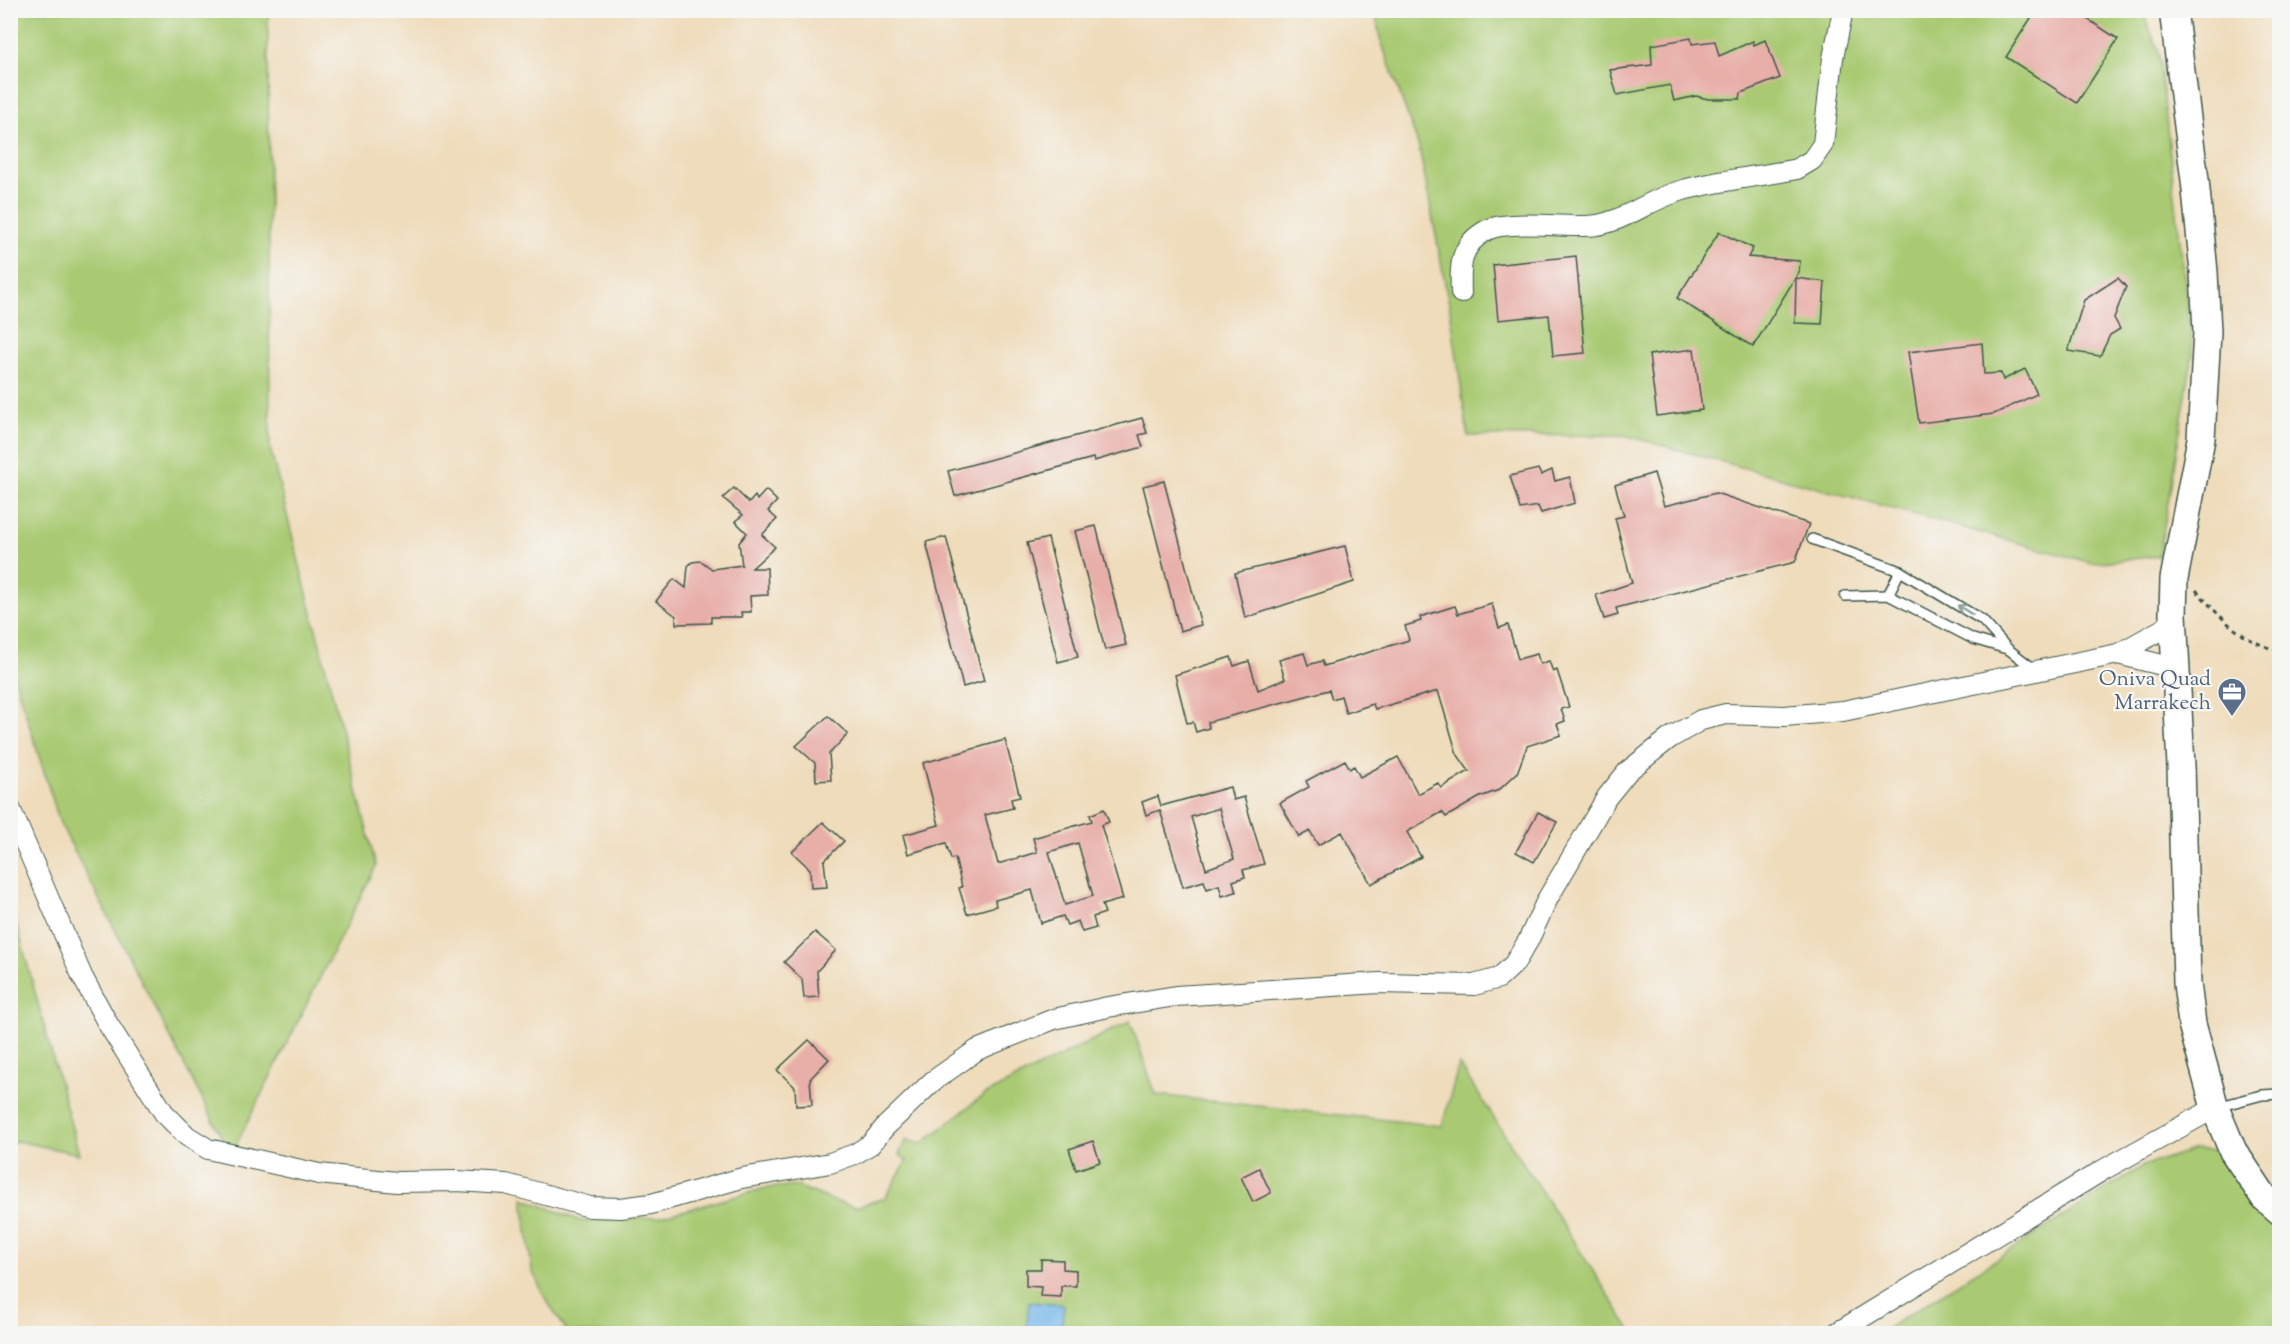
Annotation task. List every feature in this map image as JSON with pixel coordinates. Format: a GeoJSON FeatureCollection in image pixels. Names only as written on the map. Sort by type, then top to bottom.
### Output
{"type":"FeatureCollection","features":[{"type":"Feature","properties":{"kind":"street"},"geometry":{"type":"LineString","coordinates":[[1461,293],[1460,265],[1467,249],[1488,229],[1509,226],[1590,226],[1614,221],[1678,191],[1797,169],[1812,159],[1823,144],[1833,58],[1843,10]]}},
{"type":"Feature","properties":{"kind":"street"},"geometry":{"type":"LineString","coordinates":[[2173,10],[2195,180],[2207,332],[2201,439],[2176,567],[2172,624],[2181,766],[2187,983],[2192,1024],[2215,1108],[2233,1151],[2264,1197],[2280,1211]]}},
{"type":"Feature","properties":{"kind":"street"},"geometry":{"type":"LineString","coordinates":[[10,808],[82,976],[108,1024],[164,1113],[187,1136],[208,1149],[319,1174],[398,1182],[457,1181],[506,1184],[590,1207],[621,1209],[651,1204],[742,1178],[830,1163],[855,1154],[871,1144],[885,1127],[933,1081],[977,1050],[1054,1019],[1108,1006],[1176,996],[1360,983],[1474,985],[1499,978],[1514,964],[1528,941],[1548,898],[1614,788],[1628,771],[1670,738],[1701,720],[1726,714],[1815,715],[2036,671],[2118,654],[2172,624]]}},
{"type":"Feature","properties":{"kind":"street"},"geometry":{"type":"LineString","coordinates":[[2118,654],[2174,668]]}},
{"type":"Feature","properties":{"kind":"street"},"geometry":{"type":"LineString","coordinates":[[1835,1334],[2103,1170],[2215,1108]]}},
{"type":"Feature","properties":{"kind":"lane"},"geometry":{"type":"LineString","coordinates":[[1812,539],[1900,571],[1982,621],[2008,649],[2036,671]]}},
{"type":"Feature","properties":{"kind":"lane"},"geometry":{"type":"LineString","coordinates":[[1888,595],[1900,571]]}},
{"type":"Feature","properties":{"kind":"lane"},"geometry":{"type":"LineString","coordinates":[[1845,596],[1888,595],[1972,639],[2008,649]]}},
{"type":"Feature","properties":{"kind":"lane"},"geometry":{"type":"LineString","coordinates":[[2215,1108],[2262,1095],[2280,1094]]}},
{"type":"Feature","properties":{"kind":"path"},"geometry":{"type":"LineString","coordinates":[[2176,567],[2233,629],[2259,646],[2280,651]]}},
{"type":"Feature","properties":{"kind":"green space"},"geometry":{"type":"Polygon","coordinates":[[[10,11],[268,11],[270,448],[376,866],[231,1155],[60,823],[11,667],[10,11]]]}},
{"type":"Feature","properties":{"kind":"green space"},"geometry":{"type":"Polygon","coordinates":[[[1375,11],[2142,11],[2158,49],[2193,353],[2159,556],[2092,563],[1624,435],[1468,436],[1450,309],[1419,147],[1380,38],[1375,11]]]}},
{"type":"Feature","properties":{"kind":"green space"},"geometry":{"type":"Polygon","coordinates":[[[10,904],[79,1154],[17,1141],[11,1144],[10,904]]]}},
{"type":"Feature","properties":{"kind":"green space"},"geometry":{"type":"Polygon","coordinates":[[[1130,1021],[1156,1095],[1442,1126],[1459,1064],[1633,1333],[568,1333],[545,1298],[532,1270],[523,1198],[581,1221],[660,1217],[766,1188],[797,1186],[855,1207],[885,1198],[907,1161],[899,1154],[907,1140],[921,1144],[984,1095],[1130,1021]]]}},
{"type":"Feature","properties":{"kind":"green space"},"geometry":{"type":"Polygon","coordinates":[[[2195,1149],[2217,1151],[2234,1174],[2279,1220],[2279,1333],[1878,1334],[2143,1166],[2195,1149]]]}},
{"type":"Feature","properties":{"kind":"water"},"geometry":{"type":"Polygon","coordinates":[[[1029,1302],[1064,1305],[1061,1333],[1026,1333],[1029,1302]]]}},
{"type":"Feature","properties":{"kind":"building"},"geometry":{"type":"Polygon","coordinates":[[[2036,10],[2074,10],[2118,39],[2077,103],[2006,57],[2036,10]]]}},
{"type":"Feature","properties":{"kind":"building"},"geometry":{"type":"Polygon","coordinates":[[[1691,38],[1692,44],[1715,41],[1719,56],[1753,41],[1754,45],[1765,40],[1780,78],[1741,93],[1740,99],[1708,99],[1696,96],[1674,101],[1670,85],[1617,95],[1610,70],[1652,65],[1651,45],[1691,38]]]}},
{"type":"Feature","properties":{"kind":"building"},"geometry":{"type":"Polygon","coordinates":[[[1719,232],[1753,248],[1748,257],[1800,261],[1799,272],[1753,347],[1677,298],[1719,232]]]}},
{"type":"Feature","properties":{"kind":"building"},"geometry":{"type":"Polygon","coordinates":[[[1576,256],[1585,353],[1553,356],[1549,315],[1498,320],[1493,265],[1576,256]]]}},
{"type":"Feature","properties":{"kind":"building"},"geometry":{"type":"Polygon","coordinates":[[[1796,278],[1825,282],[1822,324],[1795,323],[1796,278]]]}},
{"type":"Feature","properties":{"kind":"building"},"geometry":{"type":"Polygon","coordinates":[[[2118,278],[2126,287],[2114,318],[2120,329],[2110,335],[2100,356],[2068,351],[2084,300],[2118,278]]]}},
{"type":"Feature","properties":{"kind":"building"},"geometry":{"type":"Polygon","coordinates":[[[1982,343],[1984,374],[2001,373],[2003,380],[2025,369],[2037,394],[1994,414],[1919,423],[1908,352],[1982,343]]]}},
{"type":"Feature","properties":{"kind":"building"},"geometry":{"type":"Polygon","coordinates":[[[1694,349],[1702,410],[1657,416],[1649,355],[1694,349]]]}},
{"type":"Feature","properties":{"kind":"building"},"geometry":{"type":"Polygon","coordinates":[[[1142,418],[1147,433],[1139,435],[1143,447],[1094,461],[1093,458],[955,496],[948,471],[1142,418]]]}},
{"type":"Feature","properties":{"kind":"building"},"geometry":{"type":"Polygon","coordinates":[[[1538,469],[1541,475],[1552,470],[1555,481],[1570,477],[1575,503],[1541,513],[1538,506],[1520,509],[1510,476],[1538,469]]]}},
{"type":"Feature","properties":{"kind":"building"},"geometry":{"type":"Polygon","coordinates":[[[1654,473],[1664,506],[1716,493],[1809,524],[1795,562],[1616,608],[1618,615],[1604,619],[1596,595],[1632,583],[1615,518],[1624,516],[1615,485],[1654,473]]]}},
{"type":"Feature","properties":{"kind":"building"},"geometry":{"type":"Polygon","coordinates":[[[1164,481],[1201,625],[1180,631],[1143,486],[1164,481]]]}},
{"type":"Feature","properties":{"kind":"building"},"geometry":{"type":"Polygon","coordinates":[[[734,488],[749,503],[755,496],[757,500],[766,490],[777,501],[768,511],[777,519],[762,535],[775,547],[752,568],[767,568],[768,595],[750,596],[751,612],[741,612],[742,617],[711,617],[711,623],[676,624],[676,616],[656,601],[674,579],[686,588],[688,566],[692,562],[701,561],[712,569],[742,565],[739,543],[747,533],[735,521],[743,515],[723,498],[734,488]]]}},
{"type":"Feature","properties":{"kind":"building"},"geometry":{"type":"Polygon","coordinates":[[[1096,526],[1126,645],[1105,650],[1075,531],[1096,526]]]}},
{"type":"Feature","properties":{"kind":"building"},"geometry":{"type":"Polygon","coordinates":[[[946,537],[984,681],[963,687],[926,542],[946,537]]]}},
{"type":"Feature","properties":{"kind":"building"},"geometry":{"type":"Polygon","coordinates":[[[1048,538],[1078,657],[1058,662],[1027,543],[1048,538]]]}},
{"type":"Feature","properties":{"kind":"building"},"geometry":{"type":"Polygon","coordinates":[[[1345,546],[1354,582],[1245,618],[1235,573],[1345,546]]]}},
{"type":"Feature","properties":{"kind":"building"},"geometry":{"type":"Polygon","coordinates":[[[1492,604],[1499,628],[1508,625],[1518,659],[1537,654],[1540,664],[1549,661],[1553,672],[1557,670],[1569,707],[1561,709],[1565,721],[1557,724],[1561,735],[1527,746],[1517,773],[1499,790],[1480,797],[1446,817],[1442,812],[1407,832],[1421,857],[1371,884],[1342,832],[1318,845],[1310,831],[1299,837],[1280,803],[1309,787],[1306,781],[1345,760],[1350,769],[1354,766],[1360,777],[1398,757],[1418,794],[1438,783],[1441,788],[1469,771],[1457,754],[1438,691],[1375,709],[1373,704],[1346,713],[1341,696],[1332,699],[1329,690],[1208,722],[1209,728],[1196,732],[1193,722],[1187,723],[1175,675],[1231,657],[1234,666],[1249,661],[1258,690],[1285,679],[1279,660],[1304,653],[1308,665],[1322,661],[1324,666],[1409,640],[1405,626],[1421,621],[1420,617],[1455,606],[1458,614],[1492,604]]]}},
{"type":"Feature","properties":{"kind":"building"},"geometry":{"type":"Polygon","coordinates":[[[828,716],[848,734],[829,754],[831,780],[816,781],[815,763],[796,746],[828,716]]]}},
{"type":"Feature","properties":{"kind":"building"},"geometry":{"type":"Polygon","coordinates":[[[1005,740],[1020,797],[1011,799],[1013,808],[985,815],[998,864],[1037,852],[1033,838],[1092,821],[1090,815],[1104,809],[1109,822],[1101,825],[1123,899],[1102,905],[1105,913],[1093,917],[1096,928],[1082,932],[1078,921],[1067,925],[1063,916],[1041,923],[1032,890],[995,900],[996,906],[967,914],[959,888],[962,887],[955,858],[951,859],[946,843],[908,854],[903,835],[939,825],[923,763],[1005,740]],[[1078,843],[1049,852],[1065,905],[1093,896],[1078,843]]]}},
{"type":"Feature","properties":{"kind":"building"},"geometry":{"type":"Polygon","coordinates":[[[1230,787],[1233,800],[1244,797],[1264,864],[1243,870],[1245,877],[1233,881],[1236,892],[1222,896],[1219,885],[1207,889],[1204,881],[1183,887],[1160,810],[1146,815],[1142,802],[1158,796],[1161,806],[1230,787]],[[1219,808],[1191,817],[1206,869],[1234,859],[1219,808]]]}},
{"type":"Feature","properties":{"kind":"building"},"geometry":{"type":"Polygon","coordinates":[[[1538,812],[1557,822],[1534,862],[1516,852],[1538,812]]]}},
{"type":"Feature","properties":{"kind":"building"},"geometry":{"type":"Polygon","coordinates":[[[823,822],[844,841],[824,861],[827,887],[811,888],[810,869],[792,852],[823,822]]]}},
{"type":"Feature","properties":{"kind":"building"},"geometry":{"type":"Polygon","coordinates":[[[815,932],[836,950],[817,971],[819,997],[804,998],[802,979],[784,962],[815,932]]]}},
{"type":"Feature","properties":{"kind":"building"},"geometry":{"type":"Polygon","coordinates":[[[809,1040],[829,1059],[810,1079],[812,1105],[796,1106],[795,1087],[777,1070],[809,1040]]]}},
{"type":"Feature","properties":{"kind":"building"},"geometry":{"type":"Polygon","coordinates":[[[1093,1141],[1100,1162],[1076,1170],[1069,1149],[1093,1141]]]}},
{"type":"Feature","properties":{"kind":"building"},"geometry":{"type":"Polygon","coordinates":[[[1259,1168],[1271,1193],[1253,1202],[1241,1177],[1259,1168]]]}},
{"type":"Feature","properties":{"kind":"building"},"geometry":{"type":"Polygon","coordinates":[[[1041,1259],[1063,1260],[1063,1269],[1076,1270],[1076,1286],[1061,1286],[1061,1297],[1040,1296],[1041,1287],[1026,1286],[1026,1269],[1041,1269],[1041,1259]]]}},
{"type":"Feature","properties":{"kind":"place","name":"Oniva Quad Marrakech"},"geometry":{"type":"Point","coordinates":[2232,718]}}]}
